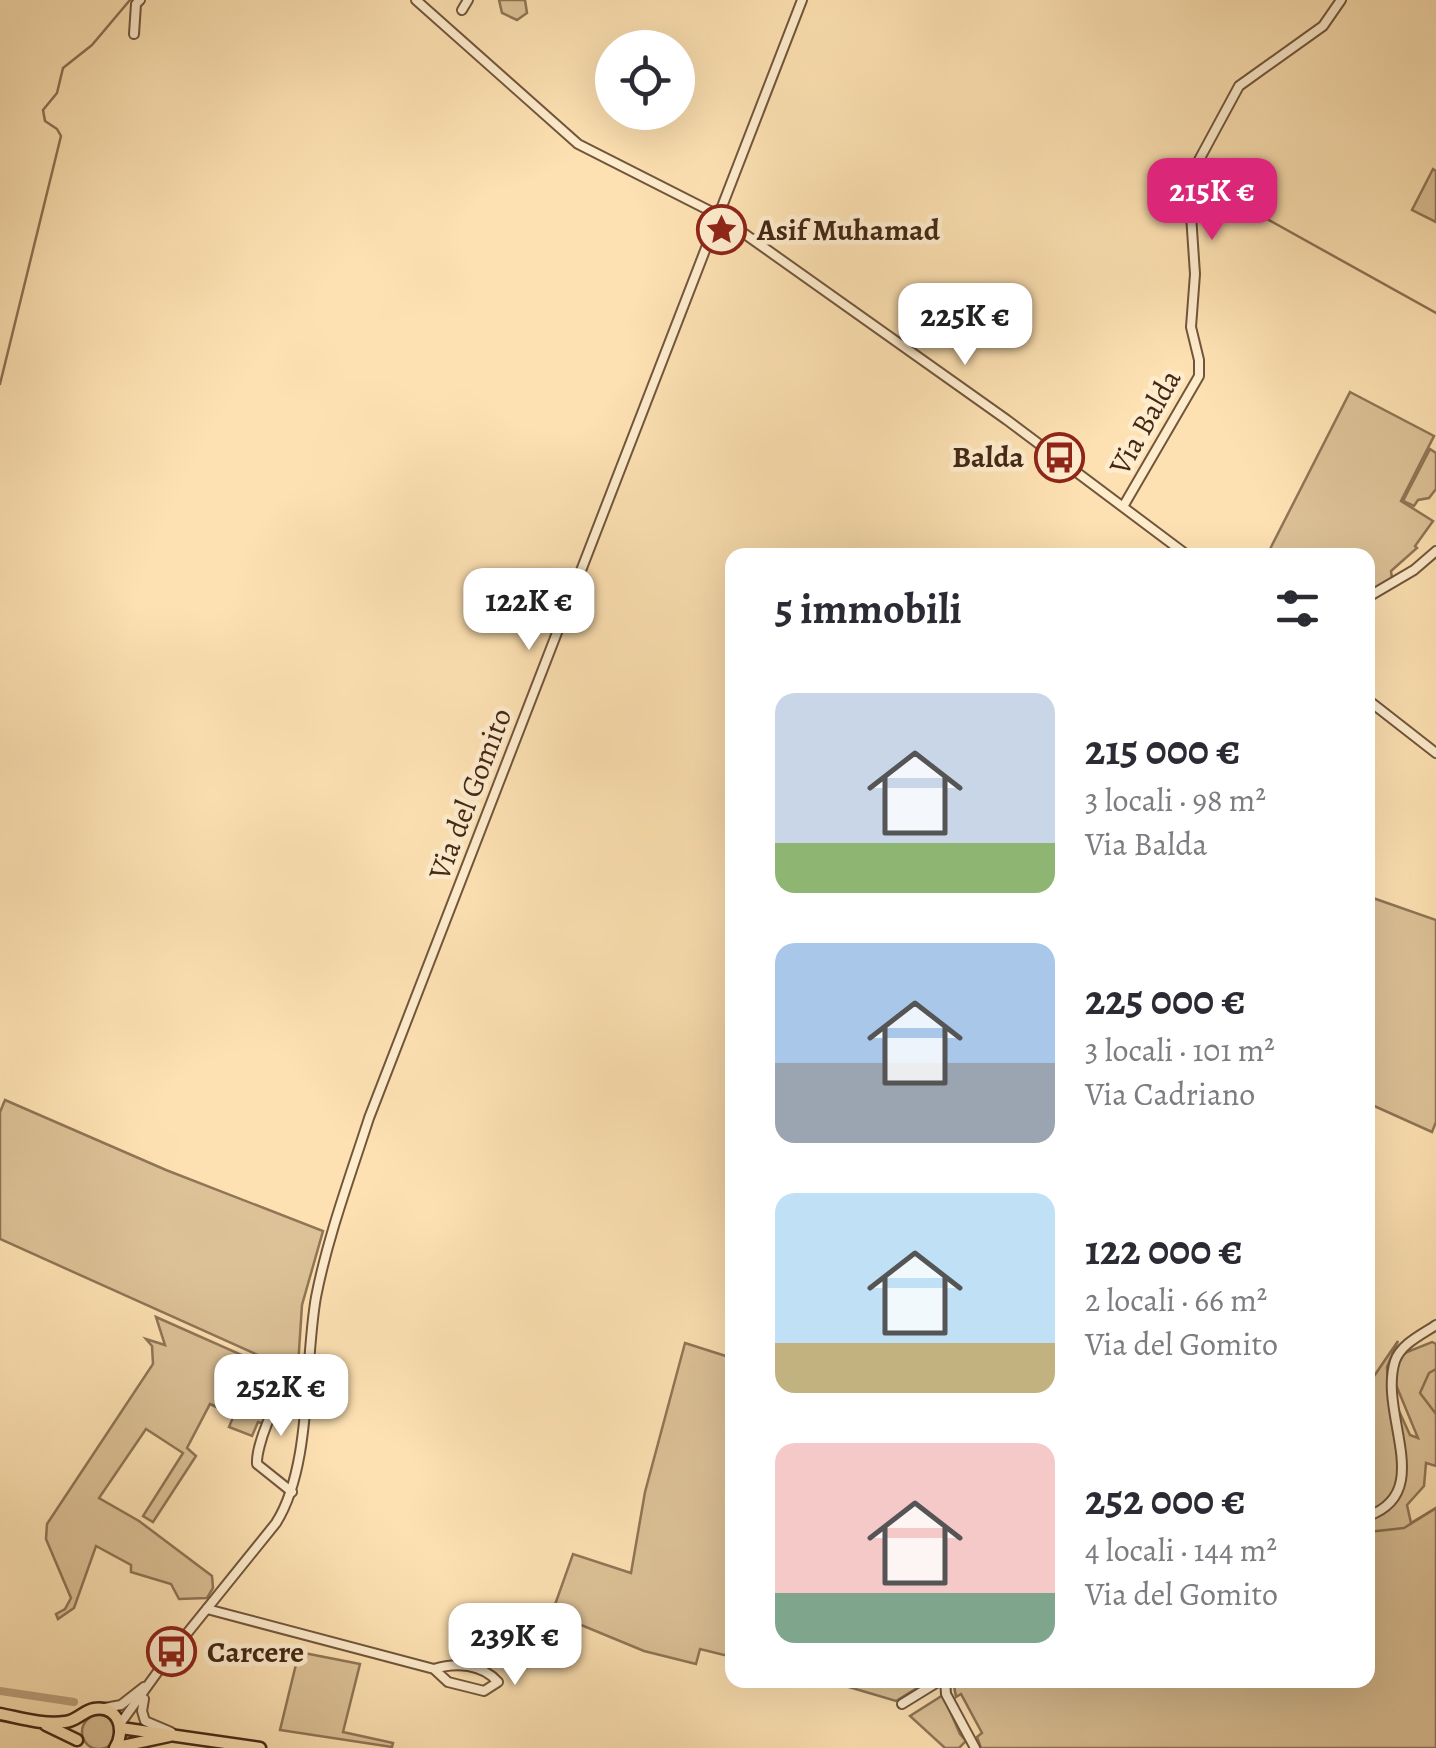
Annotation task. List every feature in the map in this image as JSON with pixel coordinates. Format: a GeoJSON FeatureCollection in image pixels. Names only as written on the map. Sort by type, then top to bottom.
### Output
{"type":"FeatureCollection","features":[{"type":"Feature","properties":{"kind":"main road"},"geometry":{"type":"LineString","coordinates":[[0,1714],[64,1722],[99,1709],[112,1713],[120,1726],[115,1748]]}},
{"type":"Feature","properties":{"kind":"main road"},"geometry":{"type":"LineString","coordinates":[[79,1745],[76,1726],[80,1718]]}},
{"type":"Feature","properties":{"kind":"main road"},"geometry":{"type":"LineString","coordinates":[[41,1722],[79,1745]]}},
{"type":"Feature","properties":{"kind":"main road"},"geometry":{"type":"LineString","coordinates":[[120,1726],[260,1748]]}},
{"type":"Feature","properties":{"kind":"main road"},"geometry":{"type":"LineString","coordinates":[[115,1748],[175,1734]]}},
{"type":"Feature","properties":{"kind":"street"},"geometry":{"type":"LineString","coordinates":[[134,34],[136,4],[140,0]]}},
{"type":"Feature","properties":{"kind":"street"},"geometry":{"type":"LineString","coordinates":[[416,0],[578,144],[718,216],[1124,505],[1177,548]]}},
{"type":"Feature","properties":{"kind":"street"},"geometry":{"type":"LineString","coordinates":[[462,10],[468,0]]}},
{"type":"Feature","properties":{"kind":"street","name":"Via del Gomito"},"geometry":{"type":"LineString","coordinates":[[120,1726],[276,1523],[292,1492],[323,1267],[369,1118],[802,0]]}},
{"type":"Feature","properties":{"kind":"street","name":"Via Balda"},"geometry":{"type":"LineString","coordinates":[[1124,505],[1199,376],[1191,327],[1195,274],[1190,200],[1199,160],[1239,86],[1323,26],[1341,0]]}},
{"type":"Feature","properties":{"kind":"street"},"geometry":{"type":"LineString","coordinates":[[1375,594],[1436,552]]}},
{"type":"Feature","properties":{"kind":"street"},"geometry":{"type":"LineString","coordinates":[[1375,705],[1436,753]]}},
{"type":"Feature","properties":{"kind":"street"},"geometry":{"type":"LineString","coordinates":[[1406,1409],[1394,1380],[1395,1362],[1402,1349],[1436,1325]]}},
{"type":"Feature","properties":{"kind":"street"},"geometry":{"type":"LineString","coordinates":[[292,1492],[257,1464],[256,1452],[277,1403],[286,1392],[305,1391]]}},
{"type":"Feature","properties":{"kind":"street"},"geometry":{"type":"LineString","coordinates":[[1375,1514],[1398,1509]]}},
{"type":"Feature","properties":{"kind":"street"},"geometry":{"type":"LineString","coordinates":[[207,1610],[434,1669],[448,1682],[484,1691],[498,1682],[489,1672],[454,1663],[434,1669]]}},
{"type":"Feature","properties":{"kind":"street"},"geometry":{"type":"LineString","coordinates":[[151,1681],[142,1704],[144,1718],[149,1724],[175,1734]]}},
{"type":"Feature","properties":{"kind":"street","name":"Via del Gomito"},"geometry":{"type":"LineString","coordinates":[[99,1709],[121,1705],[151,1681]]}},
{"type":"Feature","properties":{"kind":"street"},"geometry":{"type":"LineString","coordinates":[[902,1704],[929,1688]]}},
{"type":"Feature","properties":{"kind":"street"},"geometry":{"type":"LineString","coordinates":[[945,1688],[975,1748]]}},
{"type":"Feature","properties":{"kind":"shaded area"},"geometry":{"type":"Polygon","coordinates":[[[499,0],[525,0],[527,13],[517,20],[502,13],[499,0]]]}},
{"type":"Feature","properties":{"kind":"shaded area"},"geometry":{"type":"Polygon","coordinates":[[[1433,169],[1436,171],[1436,222],[1412,210],[1433,169]]]}},
{"type":"Feature","properties":{"kind":"shaded area"},"geometry":{"type":"Polygon","coordinates":[[[1350,392],[1434,436],[1401,501],[1433,521],[1417,548],[1391,571],[1393,586],[1375,598],[1375,548],[1271,548],[1350,392]]]}},
{"type":"Feature","properties":{"kind":"shaded area"},"geometry":{"type":"Polygon","coordinates":[[[1430,449],[1436,453],[1436,489],[1414,506],[1403,501],[1430,449]]]}},
{"type":"Feature","properties":{"kind":"shaded area"},"geometry":{"type":"Polygon","coordinates":[[[1375,899],[1436,920],[1436,1122],[1432,1132],[1375,1106],[1375,899]]]}},
{"type":"Feature","properties":{"kind":"shaded area"},"geometry":{"type":"Polygon","coordinates":[[[5,1100],[166,1170],[323,1231],[302,1305],[298,1366],[283,1359],[280,1365],[0,1239],[0,1112],[5,1100]]]}},
{"type":"Feature","properties":{"kind":"shaded area"},"geometry":{"type":"Polygon","coordinates":[[[156,1317],[280,1372],[277,1379],[282,1381],[265,1424],[258,1422],[252,1436],[229,1427],[234,1415],[210,1404],[187,1448],[196,1456],[153,1522],[143,1516],[183,1453],[146,1429],[99,1498],[139,1521],[212,1576],[213,1588],[207,1598],[179,1599],[171,1584],[131,1572],[131,1565],[96,1546],[74,1608],[58,1619],[56,1614],[65,1609],[71,1598],[46,1539],[47,1524],[153,1364],[152,1346],[146,1339],[165,1345],[156,1317]]]}},
{"type":"Feature","properties":{"kind":"shaded area"},"geometry":{"type":"Polygon","coordinates":[[[1398,1341],[1387,1367],[1388,1387],[1410,1435],[1418,1438],[1394,1380],[1397,1356],[1432,1342],[1436,1344],[1436,1466],[1426,1463],[1424,1486],[1407,1505],[1411,1523],[1436,1508],[1436,1748],[981,1748],[977,1737],[982,1733],[961,1694],[956,1697],[954,1688],[1375,1688],[1375,1375],[1398,1341]]]}},
{"type":"Feature","properties":{"kind":"shaded area"},"geometry":{"type":"Polygon","coordinates":[[[685,1343],[725,1356],[725,1655],[700,1649],[696,1664],[644,1651],[552,1613],[573,1554],[631,1573],[645,1492],[685,1343]]]}},
{"type":"Feature","properties":{"kind":"shaded area"},"geometry":{"type":"Polygon","coordinates":[[[299,1652],[360,1664],[343,1732],[393,1743],[392,1747],[280,1730],[299,1652]]]}},
{"type":"Feature","properties":{"kind":"shaded area"},"geometry":{"type":"Polygon","coordinates":[[[852,1688],[917,1688],[896,1701],[852,1688]]]}},
{"type":"Feature","properties":{"kind":"shaded area"},"geometry":{"type":"Polygon","coordinates":[[[943,1695],[966,1741],[959,1748],[945,1748],[910,1716],[943,1695]]]}},
{"type":"Feature","properties":{"kind":"shaded area"},"geometry":{"type":"Polygon","coordinates":[[[99,1715],[111,1720],[116,1732],[111,1744],[99,1749],[87,1744],[82,1732],[87,1720],[99,1715]]]}},
{"type":"Feature","properties":{"kind":"waterway"},"geometry":{"type":"LineString","coordinates":[[0,384],[61,136],[45,121],[43,110],[57,93],[63,68],[92,45],[130,0]]}},
{"type":"Feature","properties":{"kind":"waterway"},"geometry":{"type":"LineString","coordinates":[[1197,180],[1436,313]]}},
{"type":"Feature","properties":{"kind":"waterway"},"geometry":{"type":"LineString","coordinates":[[1436,1369],[1429,1373],[1420,1393],[1436,1414]]}},
{"type":"Feature","properties":{"kind":"waterway"},"geometry":{"type":"LineString","coordinates":[[1375,1531],[1404,1528],[1436,1508]]}},
{"type":"Feature","properties":{"kind":"waterway"},"geometry":{"type":"LineString","coordinates":[[0,1691],[74,1702]]}},
{"type":"Feature","properties":{"kind":"place","name":"Asif Muhamad"},"geometry":{"type":"Point","coordinates":[722,230]}},
{"type":"Feature","properties":{"kind":"place","name":"Balda"},"geometry":{"type":"Point","coordinates":[1059,457]}},
{"type":"Feature","properties":{"kind":"place","name":"Carcere"},"geometry":{"type":"Point","coordinates":[172,1652]}}]}
